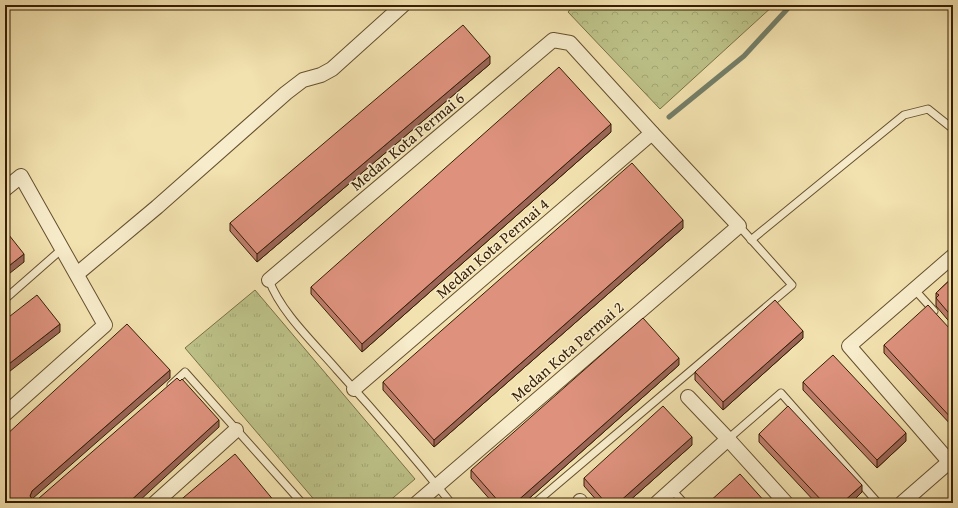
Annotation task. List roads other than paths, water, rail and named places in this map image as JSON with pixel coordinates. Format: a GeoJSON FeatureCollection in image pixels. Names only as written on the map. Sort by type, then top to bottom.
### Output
{"type":"FeatureCollection","features":[{"type":"Feature","properties":{"kind":"street"},"geometry":{"type":"LineString","coordinates":[[76,274],[157,207],[286,93],[303,80],[321,75],[332,69],[403,5]]}},
{"type":"Feature","properties":{"kind":"street","name":"Medan Kota Permai 6"},"geometry":{"type":"LineString","coordinates":[[269,280],[553,40],[570,43],[652,133]]}},
{"type":"Feature","properties":{"kind":"street"},"geometry":{"type":"LineString","coordinates":[[652,133],[740,226]]}},
{"type":"Feature","properties":{"kind":"street","name":"Medan Kota Permai 4"},"geometry":{"type":"LineString","coordinates":[[354,389],[652,133]]}},
{"type":"Feature","properties":{"kind":"street"},"geometry":{"type":"LineString","coordinates":[[5,189],[21,176],[105,325],[5,414]]}},
{"type":"Feature","properties":{"kind":"street","name":"Medan Kota Permai 2"},"geometry":{"type":"LineString","coordinates":[[417,503],[740,226]]}},
{"type":"Feature","properties":{"kind":"street"},"geometry":{"type":"LineString","coordinates":[[902,503],[951,464],[849,346],[953,256]]}},
{"type":"Feature","properties":{"kind":"street"},"geometry":{"type":"LineString","coordinates":[[688,397],[786,503]]}},
{"type":"Feature","properties":{"kind":"street"},"geometry":{"type":"LineString","coordinates":[[155,503],[236,430]]}},
{"type":"Feature","properties":{"kind":"street"},"geometry":{"type":"LineString","coordinates":[[657,503],[728,439]]}},
{"type":"Feature","properties":{"kind":"lane"},"geometry":{"type":"LineString","coordinates":[[751,240],[904,115],[928,109],[953,129]]}},
{"type":"Feature","properties":{"kind":"lane"},"geometry":{"type":"LineString","coordinates":[[535,503],[792,285],[740,226]]}},
{"type":"Feature","properties":{"kind":"lane"},"geometry":{"type":"LineString","coordinates":[[5,299],[62,249]]}},
{"type":"Feature","properties":{"kind":"lane"},"geometry":{"type":"LineString","coordinates":[[269,280],[282,307],[354,389],[450,503]]}},
{"type":"Feature","properties":{"kind":"lane"},"geometry":{"type":"LineString","coordinates":[[914,289],[938,317]]}},
{"type":"Feature","properties":{"kind":"lane"},"geometry":{"type":"LineString","coordinates":[[164,391],[185,372],[302,503]]}},
{"type":"Feature","properties":{"kind":"lane"},"geometry":{"type":"LineString","coordinates":[[728,439],[781,393],[878,503]]}},
{"type":"Feature","properties":{"kind":"lane"},"geometry":{"type":"LineString","coordinates":[[672,490],[684,503]]}},
{"type":"Feature","properties":{"kind":"waterway"},"geometry":{"type":"LineString","coordinates":[[669,117],[744,56],[791,5]]}}]}
